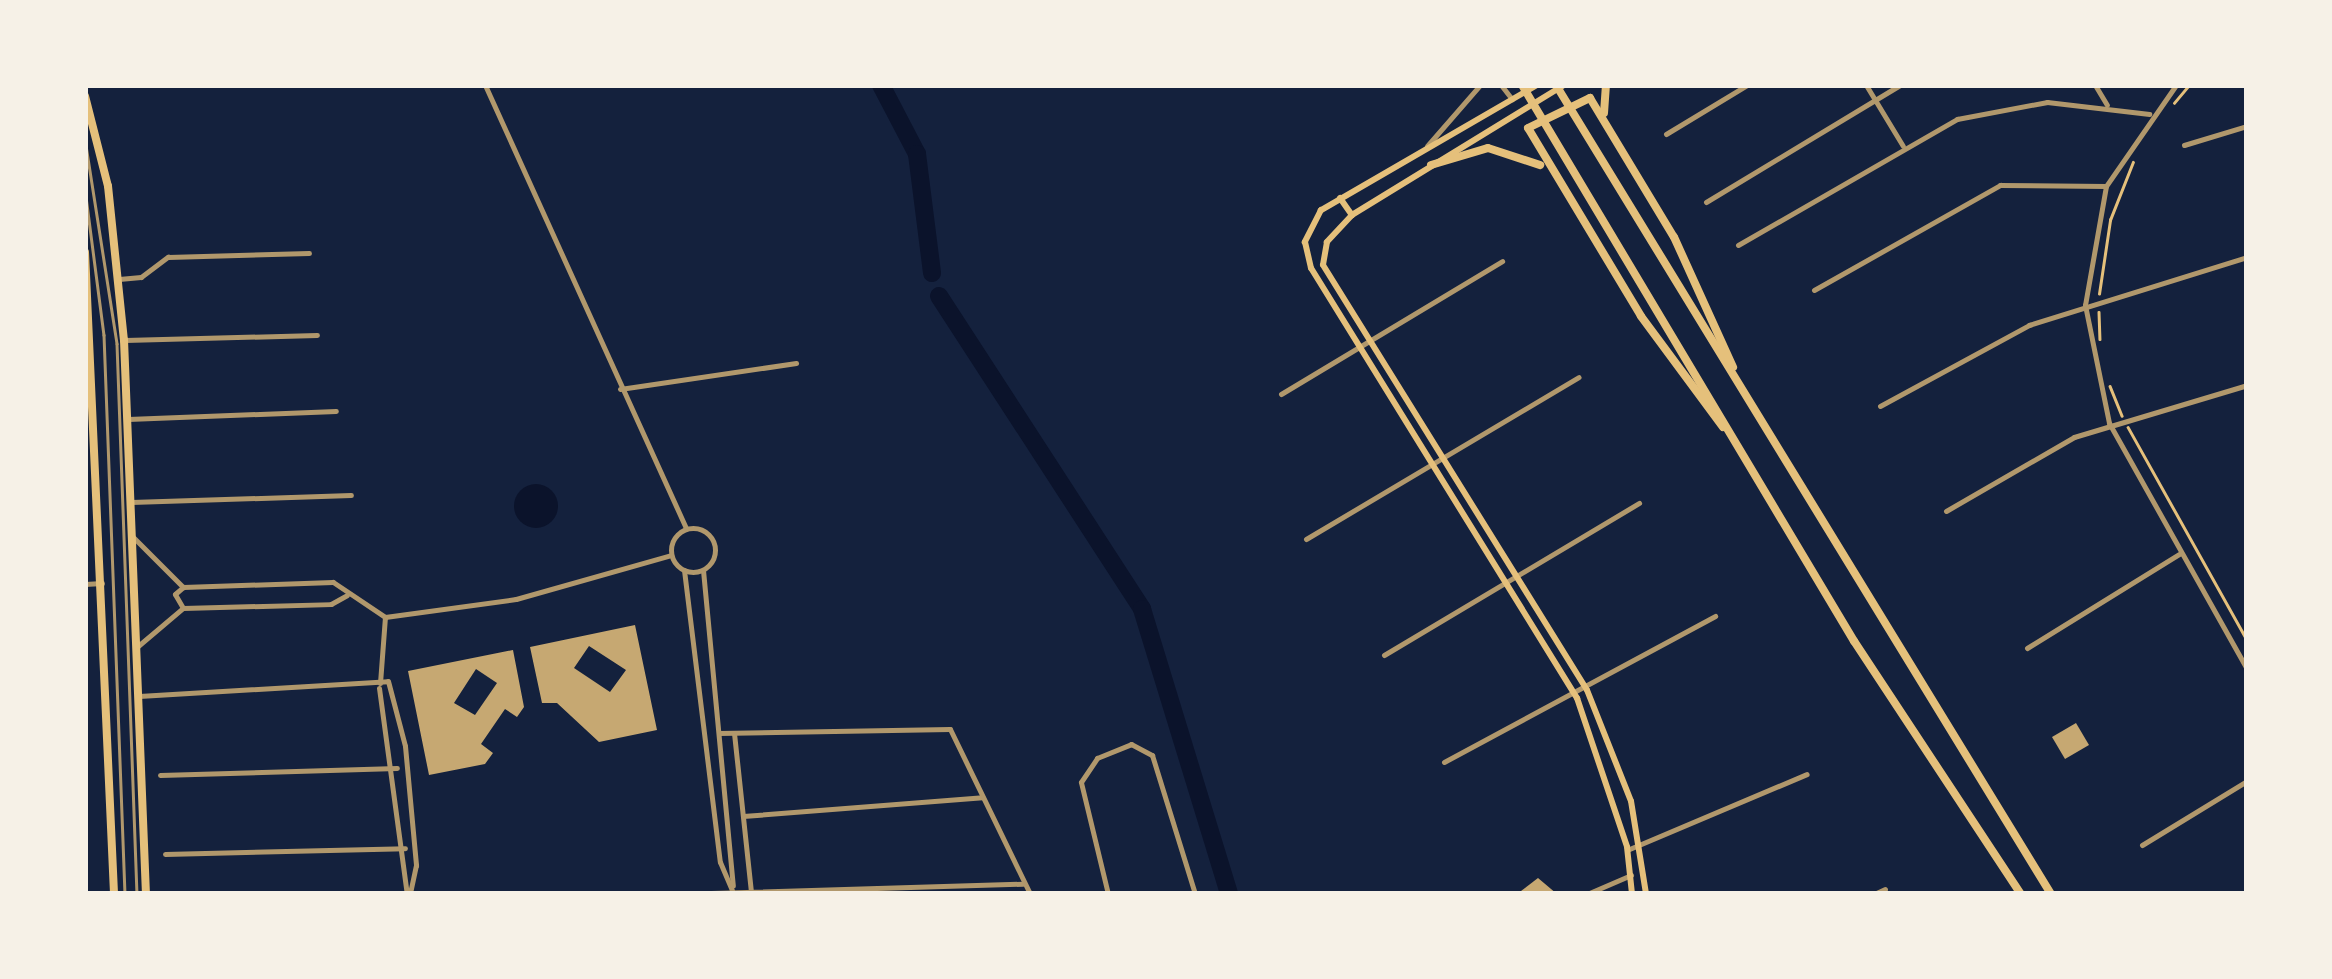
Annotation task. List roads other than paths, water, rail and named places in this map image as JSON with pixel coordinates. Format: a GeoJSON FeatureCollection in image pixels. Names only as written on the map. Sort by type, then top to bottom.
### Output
{"type":"FeatureCollection","features":[{"type":"Feature","properties":{"kind":"highway"},"geometry":{"type":"LineString","coordinates":[[1522,85],[1736,441],[2021,894]]}},
{"type":"Feature","properties":{"kind":"highway"},"geometry":{"type":"LineString","coordinates":[[1556,85],[2051,894]]}},
{"type":"Feature","properties":{"kind":"highway"},"geometry":{"type":"LineString","coordinates":[[1604,118],[1606,85]]}},
{"type":"Feature","properties":{"kind":"highway"},"geometry":{"type":"LineString","coordinates":[[85,96],[119,279],[124,340],[146,894]]}},
{"type":"Feature","properties":{"kind":"highway"},"geometry":{"type":"LineString","coordinates":[[1736,441],[1544,168],[1528,128],[1585,97],[1604,118],[1674,237],[1743,390]]}},
{"type":"Feature","properties":{"kind":"highway"},"geometry":{"type":"LineString","coordinates":[[1431,165],[1501,148],[1544,168]]}},
{"type":"Feature","properties":{"kind":"highway"},"geometry":{"type":"LineString","coordinates":[[85,252],[114,894]]}},
{"type":"Feature","properties":{"kind":"main road"},"geometry":{"type":"LineString","coordinates":[[1537,85],[1340,198],[1307,226],[1304,242],[1310,268],[1363,345],[1576,697],[1627,850],[1632,894]]}},
{"type":"Feature","properties":{"kind":"main road"},"geometry":{"type":"LineString","coordinates":[[1564,85],[1352,215],[1327,242],[1324,265],[1588,690],[1643,848],[1646,894]]}},
{"type":"Feature","properties":{"kind":"main road"},"geometry":{"type":"LineString","coordinates":[[1340,198],[1352,215]]}},
{"type":"Feature","properties":{"kind":"street"},"geometry":{"type":"LineString","coordinates":[[486,85],[686,529],[712,538],[703,570],[733,893]]}},
{"type":"Feature","properties":{"kind":"street"},"geometry":{"type":"LineString","coordinates":[[1424,150],[1480,85]]}},
{"type":"Feature","properties":{"kind":"street"},"geometry":{"type":"LineString","coordinates":[[1501,85],[1512,100]]}},
{"type":"Feature","properties":{"kind":"street"},"geometry":{"type":"LineString","coordinates":[[1666,134],[1747,85]]}},
{"type":"Feature","properties":{"kind":"street"},"geometry":{"type":"LineString","coordinates":[[1866,85],[1903,146]]}},
{"type":"Feature","properties":{"kind":"street"},"geometry":{"type":"LineString","coordinates":[[1706,202],[1900,85]]}},
{"type":"Feature","properties":{"kind":"street"},"geometry":{"type":"LineString","coordinates":[[2094,85],[2107,104]]}},
{"type":"Feature","properties":{"kind":"street"},"geometry":{"type":"LineString","coordinates":[[2176,85],[2149,114],[2106,186],[2085,305],[2110,424],[2247,669]]}},
{"type":"Feature","properties":{"kind":"street"},"geometry":{"type":"LineString","coordinates":[[1738,245],[1903,146],[2004,106],[2107,104],[2149,114]]}},
{"type":"Feature","properties":{"kind":"street"},"geometry":{"type":"LineString","coordinates":[[2184,145],[2247,126]]}},
{"type":"Feature","properties":{"kind":"street"},"geometry":{"type":"LineString","coordinates":[[1814,290],[2000,186],[2106,186]]}},
{"type":"Feature","properties":{"kind":"street"},"geometry":{"type":"LineString","coordinates":[[119,279],[168,257],[309,253]]}},
{"type":"Feature","properties":{"kind":"street"},"geometry":{"type":"LineString","coordinates":[[1880,406],[1974,348],[2085,305],[2247,257]]}},
{"type":"Feature","properties":{"kind":"street"},"geometry":{"type":"LineString","coordinates":[[1281,394],[1502,261]]}},
{"type":"Feature","properties":{"kind":"street"},"geometry":{"type":"LineString","coordinates":[[124,340],[317,335]]}},
{"type":"Feature","properties":{"kind":"street"},"geometry":{"type":"LineString","coordinates":[[620,388],[796,363]]}},
{"type":"Feature","properties":{"kind":"street"},"geometry":{"type":"LineString","coordinates":[[1306,539],[1579,378]]}},
{"type":"Feature","properties":{"kind":"street"},"geometry":{"type":"LineString","coordinates":[[1946,512],[2110,424],[2247,385]]}},
{"type":"Feature","properties":{"kind":"street"},"geometry":{"type":"LineString","coordinates":[[128,419],[336,411]]}},
{"type":"Feature","properties":{"kind":"street"},"geometry":{"type":"LineString","coordinates":[[131,502],[351,495]]}},
{"type":"Feature","properties":{"kind":"street"},"geometry":{"type":"LineString","coordinates":[[1384,655],[1638,504]]}},
{"type":"Feature","properties":{"kind":"street"},"geometry":{"type":"LineString","coordinates":[[183,608],[176,594],[183,587],[333,582],[385,617],[516,599],[672,555],[686,529]]}},
{"type":"Feature","properties":{"kind":"street"},"geometry":{"type":"LineString","coordinates":[[133,537],[183,587]]}},
{"type":"Feature","properties":{"kind":"street"},"geometry":{"type":"LineString","coordinates":[[2028,648],[2180,554]]}},
{"type":"Feature","properties":{"kind":"street"},"geometry":{"type":"LineString","coordinates":[[672,555],[684,570],[720,862],[733,893]]}},
{"type":"Feature","properties":{"kind":"street"},"geometry":{"type":"LineString","coordinates":[[684,570],[703,570]]}},
{"type":"Feature","properties":{"kind":"street"},"geometry":{"type":"LineString","coordinates":[[85,584],[102,584]]}},
{"type":"Feature","properties":{"kind":"street"},"geometry":{"type":"LineString","coordinates":[[138,647],[183,608],[331,604],[347,595]]}},
{"type":"Feature","properties":{"kind":"street"},"geometry":{"type":"LineString","coordinates":[[1444,762],[1576,697],[1715,616]]}},
{"type":"Feature","properties":{"kind":"street"},"geometry":{"type":"LineString","coordinates":[[385,617],[379,685],[397,768],[409,894]]}},
{"type":"Feature","properties":{"kind":"street"},"geometry":{"type":"LineString","coordinates":[[139,696],[392,686],[406,746],[416,864],[409,894]]}},
{"type":"Feature","properties":{"kind":"street"},"geometry":{"type":"LineString","coordinates":[[719,734],[945,728],[957,737],[1030,894]]}},
{"type":"Feature","properties":{"kind":"street"},"geometry":{"type":"LineString","coordinates":[[734,734],[751,892]]}},
{"type":"Feature","properties":{"kind":"street"},"geometry":{"type":"LineString","coordinates":[[1108,894],[1079,797],[1087,769],[1126,744],[1152,755],[1194,894]]}},
{"type":"Feature","properties":{"kind":"street"},"geometry":{"type":"LineString","coordinates":[[160,775],[397,768]]}},
{"type":"Feature","properties":{"kind":"street"},"geometry":{"type":"LineString","coordinates":[[1627,850],[1643,848],[1806,774]]}},
{"type":"Feature","properties":{"kind":"street"},"geometry":{"type":"LineString","coordinates":[[2142,845],[2247,780]]}},
{"type":"Feature","properties":{"kind":"street"},"geometry":{"type":"LineString","coordinates":[[743,816],[982,797]]}},
{"type":"Feature","properties":{"kind":"street"},"geometry":{"type":"LineString","coordinates":[[165,854],[406,848]]}},
{"type":"Feature","properties":{"kind":"street"},"geometry":{"type":"LineString","coordinates":[[1588,894],[1630,875]]}},
{"type":"Feature","properties":{"kind":"street"},"geometry":{"type":"LineString","coordinates":[[676,894],[1023,884]]}},
{"type":"Feature","properties":{"kind":"street"},"geometry":{"type":"LineString","coordinates":[[1874,894],[1885,889]]}},
{"type":"Feature","properties":{"kind":"lane"},"geometry":{"type":"LineString","coordinates":[[85,139],[117,344],[137,894]]}},
{"type":"Feature","properties":{"kind":"lane"},"geometry":{"type":"LineString","coordinates":[[85,189],[104,335],[125,894]]}},
{"type":"Feature","properties":{"kind":"water"},"geometry":{"type":"Polygon","coordinates":[[[536,484],[551,491],[558,506],[551,521],[536,528],[521,521],[514,506],[521,491],[536,484]]]}},
{"type":"Feature","properties":{"kind":"waterway"},"geometry":{"type":"LineString","coordinates":[[881,85],[917,154],[932,273]]}},
{"type":"Feature","properties":{"kind":"waterway"},"geometry":{"type":"LineString","coordinates":[[939,296],[1142,609],[1229,894]]}}]}
